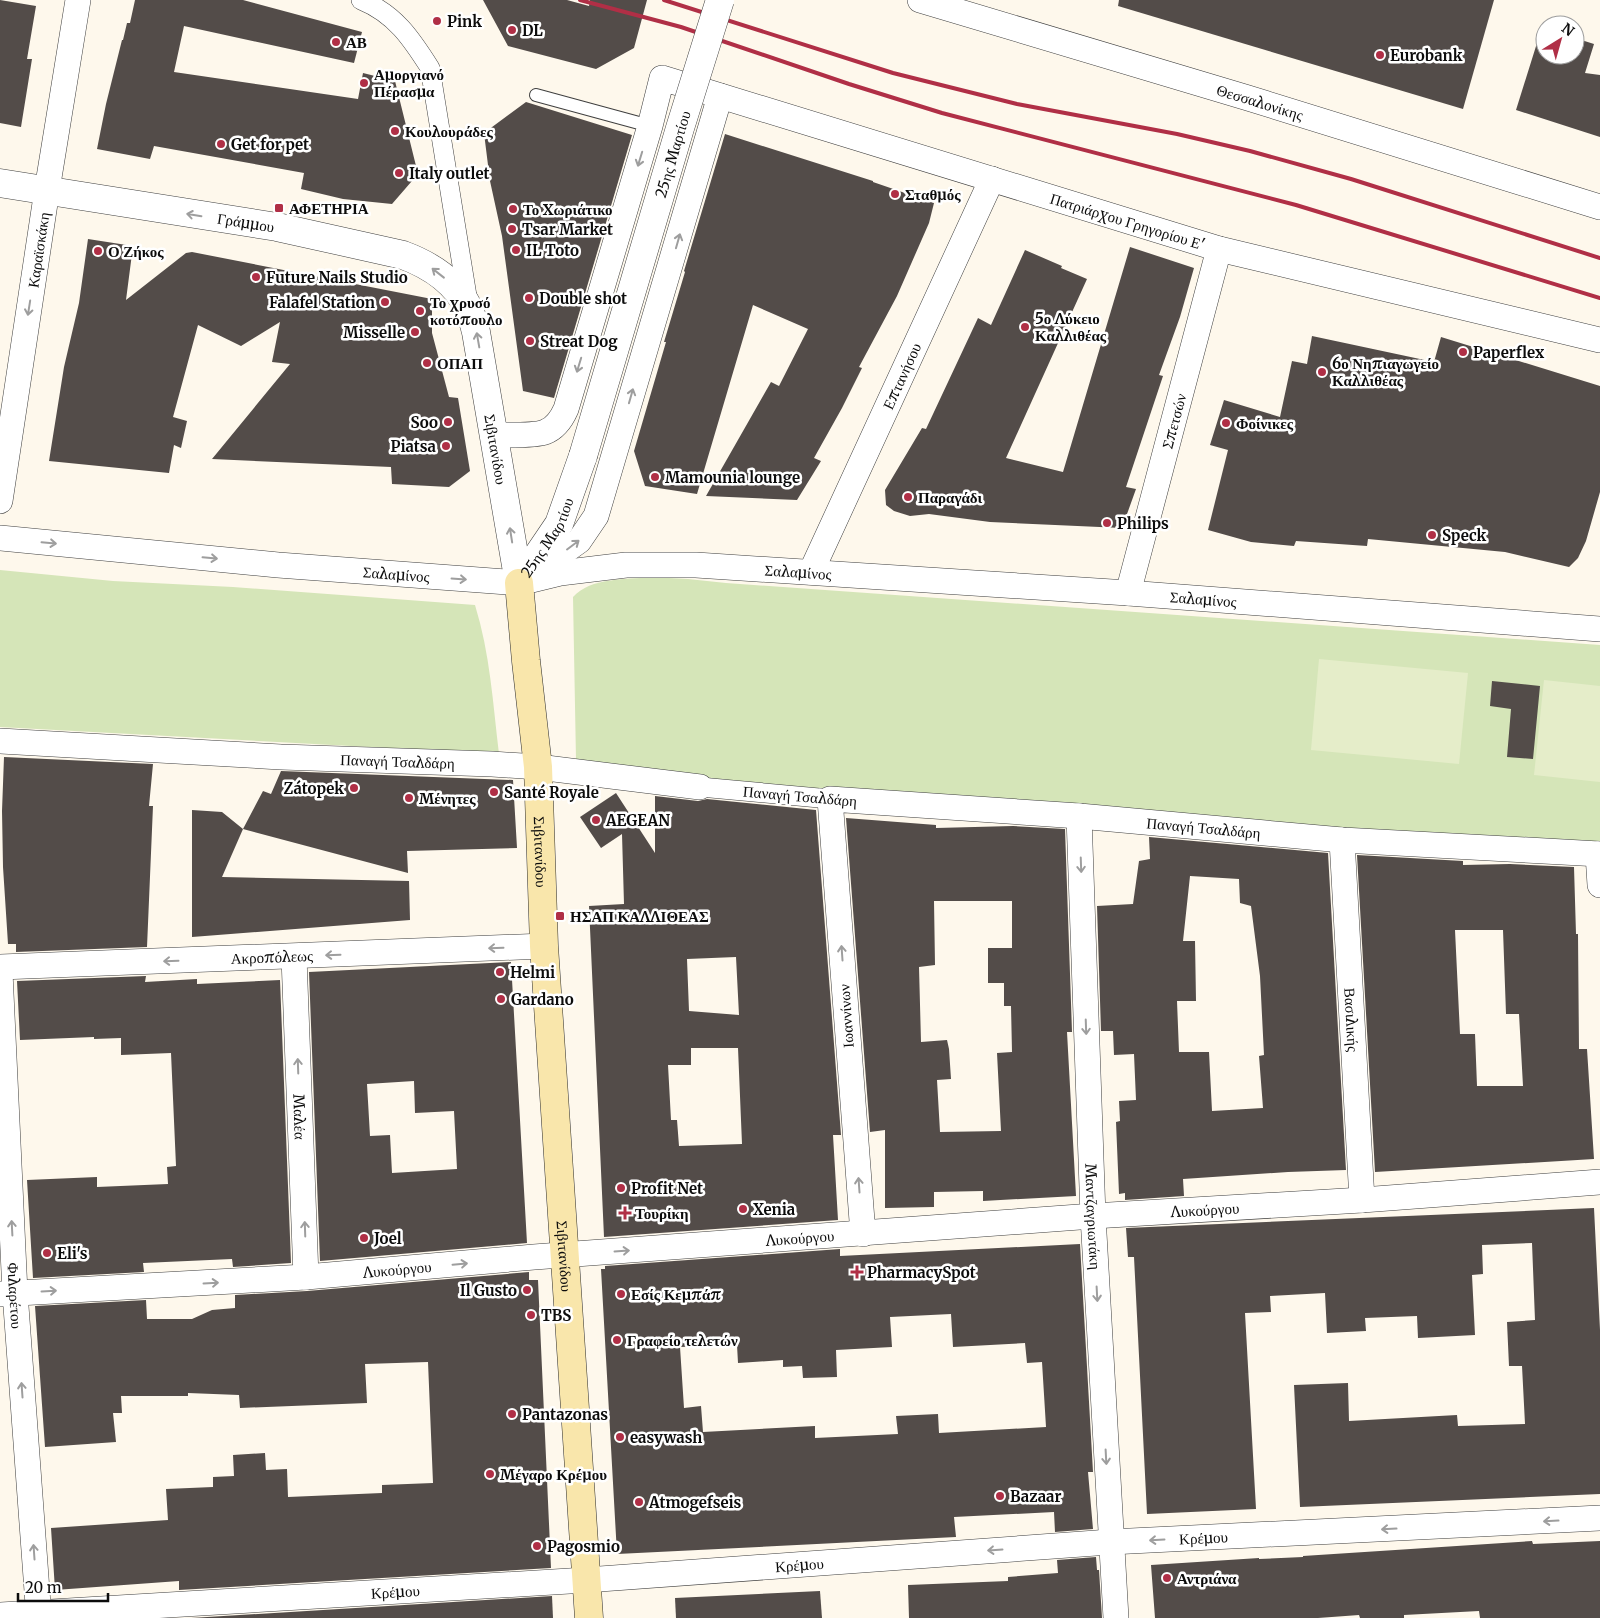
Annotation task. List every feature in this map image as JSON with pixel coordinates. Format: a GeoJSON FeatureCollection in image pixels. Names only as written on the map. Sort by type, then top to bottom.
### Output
{"type":"FeatureCollection","features":[{"type":"Feature","properties":{"kind":"main road","name":"Σιβιτανίδου"},"geometry":{"type":"LineString","coordinates":[[519,583],[538,767],[544,946],[589,1618]]}},
{"type":"Feature","properties":{"kind":"street","name":"Καραϊσκάκη"},"geometry":{"type":"LineString","coordinates":[[0,501],[78,0]]}},
{"type":"Feature","properties":{"kind":"street","name":"Σιβιτανίδου"},"geometry":{"type":"LineString","coordinates":[[361,0],[390,16],[411,38],[430,68],[469,310],[476,332],[519,583]]}},
{"type":"Feature","properties":{"kind":"street","name":"25ης Μαρτίου"},"geometry":{"type":"LineString","coordinates":[[519,583],[559,524],[583,456],[677,137],[720,0]]}},
{"type":"Feature","properties":{"kind":"street","name":"Θεσσαλονίκης"},"geometry":{"type":"LineString","coordinates":[[920,0],[1258,101],[1600,207]]}},
{"type":"Feature","properties":{"kind":"street","name":"25ης Μαρτίου"},"geometry":{"type":"LineString","coordinates":[[494,435],[544,432],[554,427],[566,409],[650,126],[662,78]]}},
{"type":"Feature","properties":{"kind":"street","name":"Πατριάρχου Γρηγορίου Ε'"},"geometry":{"type":"LineString","coordinates":[[662,78],[1219,249],[1600,340]]}},
{"type":"Feature","properties":{"kind":"street","name":"25ης Μαρτίου"},"geometry":{"type":"LineString","coordinates":[[519,583],[579,541],[596,516],[720,96]]}},
{"type":"Feature","properties":{"kind":"street","name":"Επτανήσου"},"geometry":{"type":"LineString","coordinates":[[812,572],[992,178]]}},
{"type":"Feature","properties":{"kind":"street","name":"Γράμμου"},"geometry":{"type":"LineString","coordinates":[[0,183],[277,227],[403,255],[436,271],[452,285],[469,310]]}},
{"type":"Feature","properties":{"kind":"street","name":"Σπετσών"},"geometry":{"type":"LineString","coordinates":[[1128,593],[1219,249]]}},
{"type":"Feature","properties":{"kind":"street","name":"Σαλαμίνος"},"geometry":{"type":"LineString","coordinates":[[0,538],[278,565],[519,583],[560,573],[626,565],[696,565],[1128,593],[1600,628]]}},
{"type":"Feature","properties":{"kind":"street","name":"Παναγή Τσαλδάρη"},"geometry":{"type":"LineString","coordinates":[[0,740],[281,757],[538,767],[700,787],[830,799],[1079,816],[1342,840],[1599,854]]}},
{"type":"Feature","properties":{"kind":"street","name":"Ιωαννίνων"},"geometry":{"type":"LineString","coordinates":[[830,799],[863,1234]]}},
{"type":"Feature","properties":{"kind":"street","name":"Μαντζαγριωτάκη"},"geometry":{"type":"LineString","coordinates":[[1079,816],[1093,1216],[1110,1542],[1116,1618]]}},
{"type":"Feature","properties":{"kind":"street","name":"Βασιλικής"},"geometry":{"type":"LineString","coordinates":[[1342,840],[1362,1200]]}},
{"type":"Feature","properties":{"kind":"street"},"geometry":{"type":"LineString","coordinates":[[1599,854],[1600,884]]}},
{"type":"Feature","properties":{"kind":"street","name":"Ακροπόλεως"},"geometry":{"type":"LineString","coordinates":[[0,967],[544,946]]}},
{"type":"Feature","properties":{"kind":"street","name":"Μαλέα"},"geometry":{"type":"LineString","coordinates":[[294,957],[306,1278]]}},
{"type":"Feature","properties":{"kind":"street","name":"Φιλαρέτου"},"geometry":{"type":"LineString","coordinates":[[0,972],[8,1294],[38,1615]]}},
{"type":"Feature","properties":{"kind":"street","name":"Λυκούργου"},"geometry":{"type":"LineString","coordinates":[[8,1294],[306,1278],[565,1255],[1093,1216],[1362,1200],[1600,1182]]}},
{"type":"Feature","properties":{"kind":"street","name":"Κρέμου"},"geometry":{"type":"LineString","coordinates":[[0,1615],[38,1615],[586,1580],[1110,1542],[1600,1518]]}},
{"type":"Feature","properties":{"kind":"lane"},"geometry":{"type":"LineString","coordinates":[[536,95],[650,126]]}},
{"type":"Feature","properties":{"kind":"green space"},"geometry":{"type":"Polygon","coordinates":[[[0,570],[113,581],[233,587],[475,605],[488,660],[499,754],[0,727],[0,570]]]}},
{"type":"Feature","properties":{"kind":"green space"},"geometry":{"type":"Polygon","coordinates":[[[650,577],[1600,645],[1600,851],[643,776],[576,760],[573,597],[589,586],[599,583],[619,579],[650,577]]]}},
{"type":"Feature","properties":{"kind":"green space"},"geometry":{"type":"Polygon","coordinates":[[[1319,659],[1468,673],[1459,764],[1311,750],[1319,659]]]}},
{"type":"Feature","properties":{"kind":"green space"},"geometry":{"type":"Polygon","coordinates":[[[1544,680],[1600,686],[1600,782],[1534,775],[1544,680]]]}},
{"type":"Feature","properties":{"kind":"building"},"geometry":{"type":"Polygon","coordinates":[[[0,0],[36,6],[27,59],[32,59],[21,127],[0,123],[0,0]]]}},
{"type":"Feature","properties":{"kind":"building"},"geometry":{"type":"Polygon","coordinates":[[[135,0],[243,0],[362,32],[354,63],[184,26],[174,72],[358,99],[363,73],[395,81],[418,174],[392,204],[343,199],[301,189],[304,173],[154,146],[150,159],[97,149],[122,40],[127,23],[130,23],[135,0]]]}},
{"type":"Feature","properties":{"kind":"building"},"geometry":{"type":"Polygon","coordinates":[[[483,0],[567,0],[589,6],[590,0],[647,0],[634,48],[596,69],[508,46],[483,0]]]}},
{"type":"Feature","properties":{"kind":"building","name":"Eurobank"},"geometry":{"type":"Polygon","coordinates":[[[1119,0],[1494,0],[1463,109],[1118,6],[1119,0]]]}},
{"type":"Feature","properties":{"kind":"building"},"geometry":{"type":"Polygon","coordinates":[[[1585,41],[1594,44],[1585,73],[1600,75],[1600,137],[1516,110],[1535,49],[1535,65],[1585,65],[1585,41]]]}},
{"type":"Feature","properties":{"kind":"building"},"geometry":{"type":"Polygon","coordinates":[[[526,102],[632,135],[554,398],[523,391],[502,236],[490,181],[484,133],[526,102]]]}},
{"type":"Feature","properties":{"kind":"building"},"geometry":{"type":"Polygon","coordinates":[[[725,134],[873,181],[934,203],[929,223],[897,296],[859,367],[862,368],[842,408],[814,458],[821,461],[797,500],[706,496],[771,382],[779,386],[808,329],[753,305],[697,494],[645,486],[634,451],[666,342],[664,342],[684,271],[725,134]]]}},
{"type":"Feature","properties":{"kind":"building"},"geometry":{"type":"Polygon","coordinates":[[[88,239],[133,246],[126,300],[186,253],[192,252],[432,299],[432,333],[449,397],[458,398],[470,471],[449,487],[392,484],[391,467],[212,459],[290,364],[272,362],[280,322],[241,346],[198,325],[173,417],[187,421],[181,448],[174,445],[169,473],[49,461],[64,367],[79,303],[88,239]]]}},
{"type":"Feature","properties":{"kind":"building"},"geometry":{"type":"Polygon","coordinates":[[[1130,247],[1194,268],[1180,317],[1159,375],[1163,376],[1126,487],[1136,489],[1122,528],[990,522],[929,514],[910,516],[894,511],[886,505],[885,490],[922,428],[926,429],[978,318],[991,325],[1025,250],[1087,279],[1006,458],[1063,472],[1130,247]]]}},
{"type":"Feature","properties":{"kind":"building"},"geometry":{"type":"Polygon","coordinates":[[[1312,336],[1434,362],[1441,337],[1600,386],[1600,492],[1586,541],[1578,558],[1569,567],[1505,552],[1368,539],[1367,546],[1296,541],[1294,546],[1251,542],[1208,530],[1228,450],[1210,445],[1224,400],[1280,417],[1292,361],[1307,364],[1312,336]]]}},
{"type":"Feature","properties":{"kind":"building"},"geometry":{"type":"Polygon","coordinates":[[[1492,681],[1540,686],[1533,759],[1507,757],[1511,709],[1490,706],[1492,681]]]}},
{"type":"Feature","properties":{"kind":"building"},"geometry":{"type":"Polygon","coordinates":[[[4,757],[153,764],[149,806],[153,806],[147,947],[16,952],[16,944],[8,944],[3,867],[2,811],[4,757]]]}},
{"type":"Feature","properties":{"kind":"building"},"geometry":{"type":"Polygon","coordinates":[[[281,771],[513,780],[517,848],[407,851],[408,873],[243,829],[263,791],[271,794],[281,771]]]}},
{"type":"Feature","properties":{"kind":"building"},"geometry":{"type":"Polygon","coordinates":[[[616,793],[655,853],[655,796],[698,801],[707,799],[816,810],[841,1135],[833,1135],[838,1220],[604,1237],[589,906],[624,904],[622,834],[601,848],[580,817],[616,793]],[[736,957],[687,959],[689,1011],[739,1015],[736,957]],[[691,1048],[691,1065],[668,1065],[671,1120],[677,1120],[679,1146],[742,1144],[738,1048],[691,1048]]]}},
{"type":"Feature","properties":{"kind":"building"},"geometry":{"type":"Polygon","coordinates":[[[192,810],[222,812],[243,829],[222,877],[409,881],[410,920],[192,937],[192,810]]]}},
{"type":"Feature","properties":{"kind":"building"},"geometry":{"type":"Polygon","coordinates":[[[846,818],[936,825],[936,828],[1013,826],[1065,829],[1072,1032],[1067,1032],[1076,1196],[983,1201],[983,1191],[934,1192],[934,1207],[885,1208],[885,1130],[870,1132],[846,818]],[[934,901],[935,965],[919,967],[921,1042],[947,1040],[949,1049],[951,1079],[937,1080],[940,1132],[1001,1131],[997,1053],[1012,1052],[1011,1006],[1004,1006],[1004,983],[988,983],[988,948],[1012,948],[1012,901],[934,901]]]}},
{"type":"Feature","properties":{"kind":"building"},"geometry":{"type":"Polygon","coordinates":[[[1149,837],[1328,853],[1346,1170],[1183,1179],[1184,1196],[1125,1200],[1125,1193],[1119,1194],[1116,1122],[1120,1121],[1119,1101],[1136,1100],[1134,1054],[1114,1055],[1113,1031],[1101,1031],[1097,906],[1133,904],[1139,861],[1150,859],[1149,837]],[[1190,876],[1183,941],[1195,941],[1196,1001],[1177,1001],[1179,1052],[1209,1052],[1212,1111],[1263,1108],[1259,1056],[1264,1055],[1260,976],[1251,906],[1240,903],[1239,879],[1190,876]]]}},
{"type":"Feature","properties":{"kind":"building"},"geometry":{"type":"Polygon","coordinates":[[[1357,855],[1463,861],[1463,865],[1510,864],[1574,867],[1576,934],[1578,934],[1579,1049],[1587,1049],[1594,1159],[1375,1172],[1357,855]],[[1455,930],[1460,1034],[1475,1034],[1477,1086],[1523,1086],[1519,1014],[1506,1014],[1503,930],[1455,930]]]}},
{"type":"Feature","properties":{"kind":"building"},"geometry":{"type":"Polygon","coordinates":[[[511,962],[527,1243],[320,1261],[309,972],[511,962]],[[414,1081],[367,1084],[370,1136],[390,1135],[392,1173],[457,1169],[454,1111],[415,1113],[414,1081]]]}},
{"type":"Feature","properties":{"kind":"building"},"geometry":{"type":"Polygon","coordinates":[[[146,976],[145,982],[197,979],[197,984],[280,980],[291,1263],[233,1267],[232,1259],[143,1263],[144,1272],[33,1278],[27,1180],[97,1177],[97,1187],[168,1184],[167,1167],[176,1166],[171,1053],[121,1055],[121,1038],[94,1039],[94,1037],[20,1040],[17,981],[146,976]]]}},
{"type":"Feature","properties":{"kind":"building"},"geometry":{"type":"Polygon","coordinates":[[[1594,1208],[1600,1330],[1600,1494],[1300,1507],[1294,1385],[1348,1383],[1349,1421],[1457,1415],[1458,1426],[1525,1424],[1522,1366],[1509,1366],[1507,1322],[1535,1320],[1532,1243],[1482,1245],[1483,1274],[1472,1275],[1475,1335],[1418,1338],[1417,1316],[1365,1318],[1366,1331],[1327,1333],[1325,1293],[1270,1296],[1271,1312],[1245,1313],[1256,1509],[1147,1514],[1134,1257],[1128,1257],[1126,1228],[1594,1208]]]}},
{"type":"Feature","properties":{"kind":"building"},"geometry":{"type":"Polygon","coordinates":[[[1080,1244],[1093,1472],[1088,1472],[1093,1529],[1055,1532],[1054,1512],[954,1517],[956,1537],[617,1554],[601,1269],[605,1269],[605,1266],[840,1249],[840,1256],[1080,1244]],[[951,1314],[890,1317],[892,1347],[836,1350],[837,1377],[803,1378],[802,1366],[783,1367],[783,1360],[738,1363],[737,1345],[680,1347],[684,1408],[701,1406],[703,1432],[815,1426],[815,1438],[898,1434],[896,1416],[938,1414],[939,1433],[1046,1427],[1042,1362],[1027,1363],[1025,1343],[953,1347],[951,1314]]]}},
{"type":"Feature","properties":{"kind":"building"},"geometry":{"type":"Polygon","coordinates":[[[529,1272],[529,1280],[538,1280],[551,1568],[179,1590],[179,1581],[55,1590],[51,1528],[168,1520],[166,1489],[213,1487],[213,1477],[234,1476],[233,1455],[265,1453],[266,1470],[287,1469],[288,1497],[382,1493],[382,1485],[433,1483],[428,1362],[365,1364],[367,1403],[240,1408],[239,1395],[188,1393],[188,1396],[121,1396],[122,1413],[113,1413],[116,1442],[45,1447],[35,1306],[146,1300],[147,1319],[192,1319],[212,1310],[235,1308],[235,1295],[307,1291],[529,1272]]]}},
{"type":"Feature","properties":{"kind":"building"},"geometry":{"type":"Polygon","coordinates":[[[1532,1541],[1533,1544],[1600,1541],[1600,1618],[1480,1618],[1479,1611],[1404,1615],[1404,1618],[1360,1618],[1359,1615],[1318,1618],[1155,1618],[1151,1565],[1303,1557],[1532,1541]]]}},
{"type":"Feature","properties":{"kind":"building"},"geometry":{"type":"Polygon","coordinates":[[[1096,1557],[1097,1570],[1099,1570],[1102,1618],[909,1618],[908,1585],[1008,1581],[1008,1577],[1058,1573],[1057,1560],[1096,1557]]]}},
{"type":"Feature","properties":{"kind":"building"},"geometry":{"type":"Polygon","coordinates":[[[820,1591],[822,1618],[676,1618],[675,1598],[820,1591]]]}},
{"type":"Feature","properties":{"kind":"building"},"geometry":{"type":"Polygon","coordinates":[[[552,1596],[553,1618],[191,1618],[552,1596]]]}},
{"type":"Feature","properties":{"kind":"railway"},"geometry":{"type":"LineString","coordinates":[[580,0],[681,27],[849,84],[942,113],[1296,205],[1600,298]]}},
{"type":"Feature","properties":{"kind":"railway"},"geometry":{"type":"LineString","coordinates":[[664,0],[893,73],[1017,104],[1177,134],[1250,151],[1351,179],[1600,258]]}},
{"type":"Feature","properties":{"kind":"place","name":"Pink"},"geometry":{"type":"Point","coordinates":[437,21]}},
{"type":"Feature","properties":{"kind":"place","name":"DL"},"geometry":{"type":"Point","coordinates":[512,30]}},
{"type":"Feature","properties":{"kind":"place","name":"ΑΒ"},"geometry":{"type":"Point","coordinates":[336,42]}},
{"type":"Feature","properties":{"kind":"place","name":"Eurobank"},"geometry":{"type":"Point","coordinates":[1380,55]}},
{"type":"Feature","properties":{"kind":"place","name":"Αμοργιανό Πέρασμα"},"geometry":{"type":"Point","coordinates":[364,83]}},
{"type":"Feature","properties":{"kind":"place","name":"Κουλουράδες"},"geometry":{"type":"Point","coordinates":[395,131]}},
{"type":"Feature","properties":{"kind":"place","name":"Get for pet"},"geometry":{"type":"Point","coordinates":[221,144]}},
{"type":"Feature","properties":{"kind":"place","name":"Italy outlet"},"geometry":{"type":"Point","coordinates":[399,173]}},
{"type":"Feature","properties":{"kind":"place","name":"Σταθμός"},"geometry":{"type":"Point","coordinates":[895,194]}},
{"type":"Feature","properties":{"kind":"place","name":"ΑΦΕΤΗΡΙΑ"},"geometry":{"type":"Point","coordinates":[279,208]}},
{"type":"Feature","properties":{"kind":"place","name":"Το Χωριάτικο"},"geometry":{"type":"Point","coordinates":[513,209]}},
{"type":"Feature","properties":{"kind":"place","name":"Tsar Market"},"geometry":{"type":"Point","coordinates":[512,229]}},
{"type":"Feature","properties":{"kind":"place","name":"IL Toto"},"geometry":{"type":"Point","coordinates":[516,250]}},
{"type":"Feature","properties":{"kind":"place","name":"Ο Ζήκος"},"geometry":{"type":"Point","coordinates":[98,251]}},
{"type":"Feature","properties":{"kind":"place","name":"Future Nails Studio"},"geometry":{"type":"Point","coordinates":[256,277]}},
{"type":"Feature","properties":{"kind":"place","name":"Double shot"},"geometry":{"type":"Point","coordinates":[529,298]}},
{"type":"Feature","properties":{"kind":"place","name":"Falafel Station"},"geometry":{"type":"Point","coordinates":[385,302]}},
{"type":"Feature","properties":{"kind":"place","name":"Το χρυσό κοτόπουλο"},"geometry":{"type":"Point","coordinates":[420,311]}},
{"type":"Feature","properties":{"kind":"place","name":"5ο Λύκειο Καλλιθέας"},"geometry":{"type":"Point","coordinates":[1025,327]}},
{"type":"Feature","properties":{"kind":"place","name":"Misselle"},"geometry":{"type":"Point","coordinates":[415,332]}},
{"type":"Feature","properties":{"kind":"place","name":"Streat Dog"},"geometry":{"type":"Point","coordinates":[530,341]}},
{"type":"Feature","properties":{"kind":"place","name":"Paperflex"},"geometry":{"type":"Point","coordinates":[1463,352]}},
{"type":"Feature","properties":{"kind":"place","name":"ΟΠΑΠ"},"geometry":{"type":"Point","coordinates":[427,363]}},
{"type":"Feature","properties":{"kind":"place","name":"6ο Νηπιαγωγείο Καλλιθέας"},"geometry":{"type":"Point","coordinates":[1322,372]}},
{"type":"Feature","properties":{"kind":"place","name":"Soo"},"geometry":{"type":"Point","coordinates":[448,422]}},
{"type":"Feature","properties":{"kind":"place","name":"Φοίνικες"},"geometry":{"type":"Point","coordinates":[1226,423]}},
{"type":"Feature","properties":{"kind":"place","name":"Piatsa"},"geometry":{"type":"Point","coordinates":[446,446]}},
{"type":"Feature","properties":{"kind":"place","name":"Mamounia lounge"},"geometry":{"type":"Point","coordinates":[655,477]}},
{"type":"Feature","properties":{"kind":"place","name":"Παραγάδι"},"geometry":{"type":"Point","coordinates":[908,497]}},
{"type":"Feature","properties":{"kind":"place","name":"Philips"},"geometry":{"type":"Point","coordinates":[1107,523]}},
{"type":"Feature","properties":{"kind":"place","name":"Speck"},"geometry":{"type":"Point","coordinates":[1432,535]}},
{"type":"Feature","properties":{"kind":"place","name":"Zátopek"},"geometry":{"type":"Point","coordinates":[354,788]}},
{"type":"Feature","properties":{"kind":"place","name":"Santé Royale"},"geometry":{"type":"Point","coordinates":[494,792]}},
{"type":"Feature","properties":{"kind":"place","name":"Μένητες"},"geometry":{"type":"Point","coordinates":[409,798]}},
{"type":"Feature","properties":{"kind":"place","name":"AEGEAN"},"geometry":{"type":"Point","coordinates":[596,820]}},
{"type":"Feature","properties":{"kind":"place","name":"ΗΣΑΠ ΚΑΛΛΙΘΕΑΣ"},"geometry":{"type":"Point","coordinates":[560,916]}},
{"type":"Feature","properties":{"kind":"place","name":"Helmi"},"geometry":{"type":"Point","coordinates":[500,972]}},
{"type":"Feature","properties":{"kind":"place","name":"Gardano"},"geometry":{"type":"Point","coordinates":[501,999]}},
{"type":"Feature","properties":{"kind":"place","name":"Profit Net"},"geometry":{"type":"Point","coordinates":[621,1188]}},
{"type":"Feature","properties":{"kind":"place","name":"Xenia"},"geometry":{"type":"Point","coordinates":[743,1209]}},
{"type":"Feature","properties":{"kind":"place","name":"Τουρίκη"},"geometry":{"type":"Point","coordinates":[625,1213]}},
{"type":"Feature","properties":{"kind":"place","name":"Joel"},"geometry":{"type":"Point","coordinates":[364,1238]}},
{"type":"Feature","properties":{"kind":"place","name":"Eli's"},"geometry":{"type":"Point","coordinates":[47,1253]}},
{"type":"Feature","properties":{"kind":"place","name":"PharmacySpot"},"geometry":{"type":"Point","coordinates":[857,1272]}},
{"type":"Feature","properties":{"kind":"place","name":"Il Gusto"},"geometry":{"type":"Point","coordinates":[527,1290]}},
{"type":"Feature","properties":{"kind":"place","name":"Εσίς Κεμπάπ"},"geometry":{"type":"Point","coordinates":[621,1294]}},
{"type":"Feature","properties":{"kind":"place","name":"TBS"},"geometry":{"type":"Point","coordinates":[531,1315]}},
{"type":"Feature","properties":{"kind":"place","name":"Γραφείο τελετών"},"geometry":{"type":"Point","coordinates":[617,1340]}},
{"type":"Feature","properties":{"kind":"place","name":"Pantazonas"},"geometry":{"type":"Point","coordinates":[512,1414]}},
{"type":"Feature","properties":{"kind":"place","name":"easywash"},"geometry":{"type":"Point","coordinates":[620,1437]}},
{"type":"Feature","properties":{"kind":"place","name":"Μέγαρο Κρέμου"},"geometry":{"type":"Point","coordinates":[490,1474]}},
{"type":"Feature","properties":{"kind":"place","name":"Bazaar"},"geometry":{"type":"Point","coordinates":[1000,1496]}},
{"type":"Feature","properties":{"kind":"place","name":"Atmogefseis"},"geometry":{"type":"Point","coordinates":[639,1502]}},
{"type":"Feature","properties":{"kind":"place","name":"Pagosmio"},"geometry":{"type":"Point","coordinates":[537,1546]}},
{"type":"Feature","properties":{"kind":"place","name":"Αντριάνα"},"geometry":{"type":"Point","coordinates":[1167,1578]}}]}
